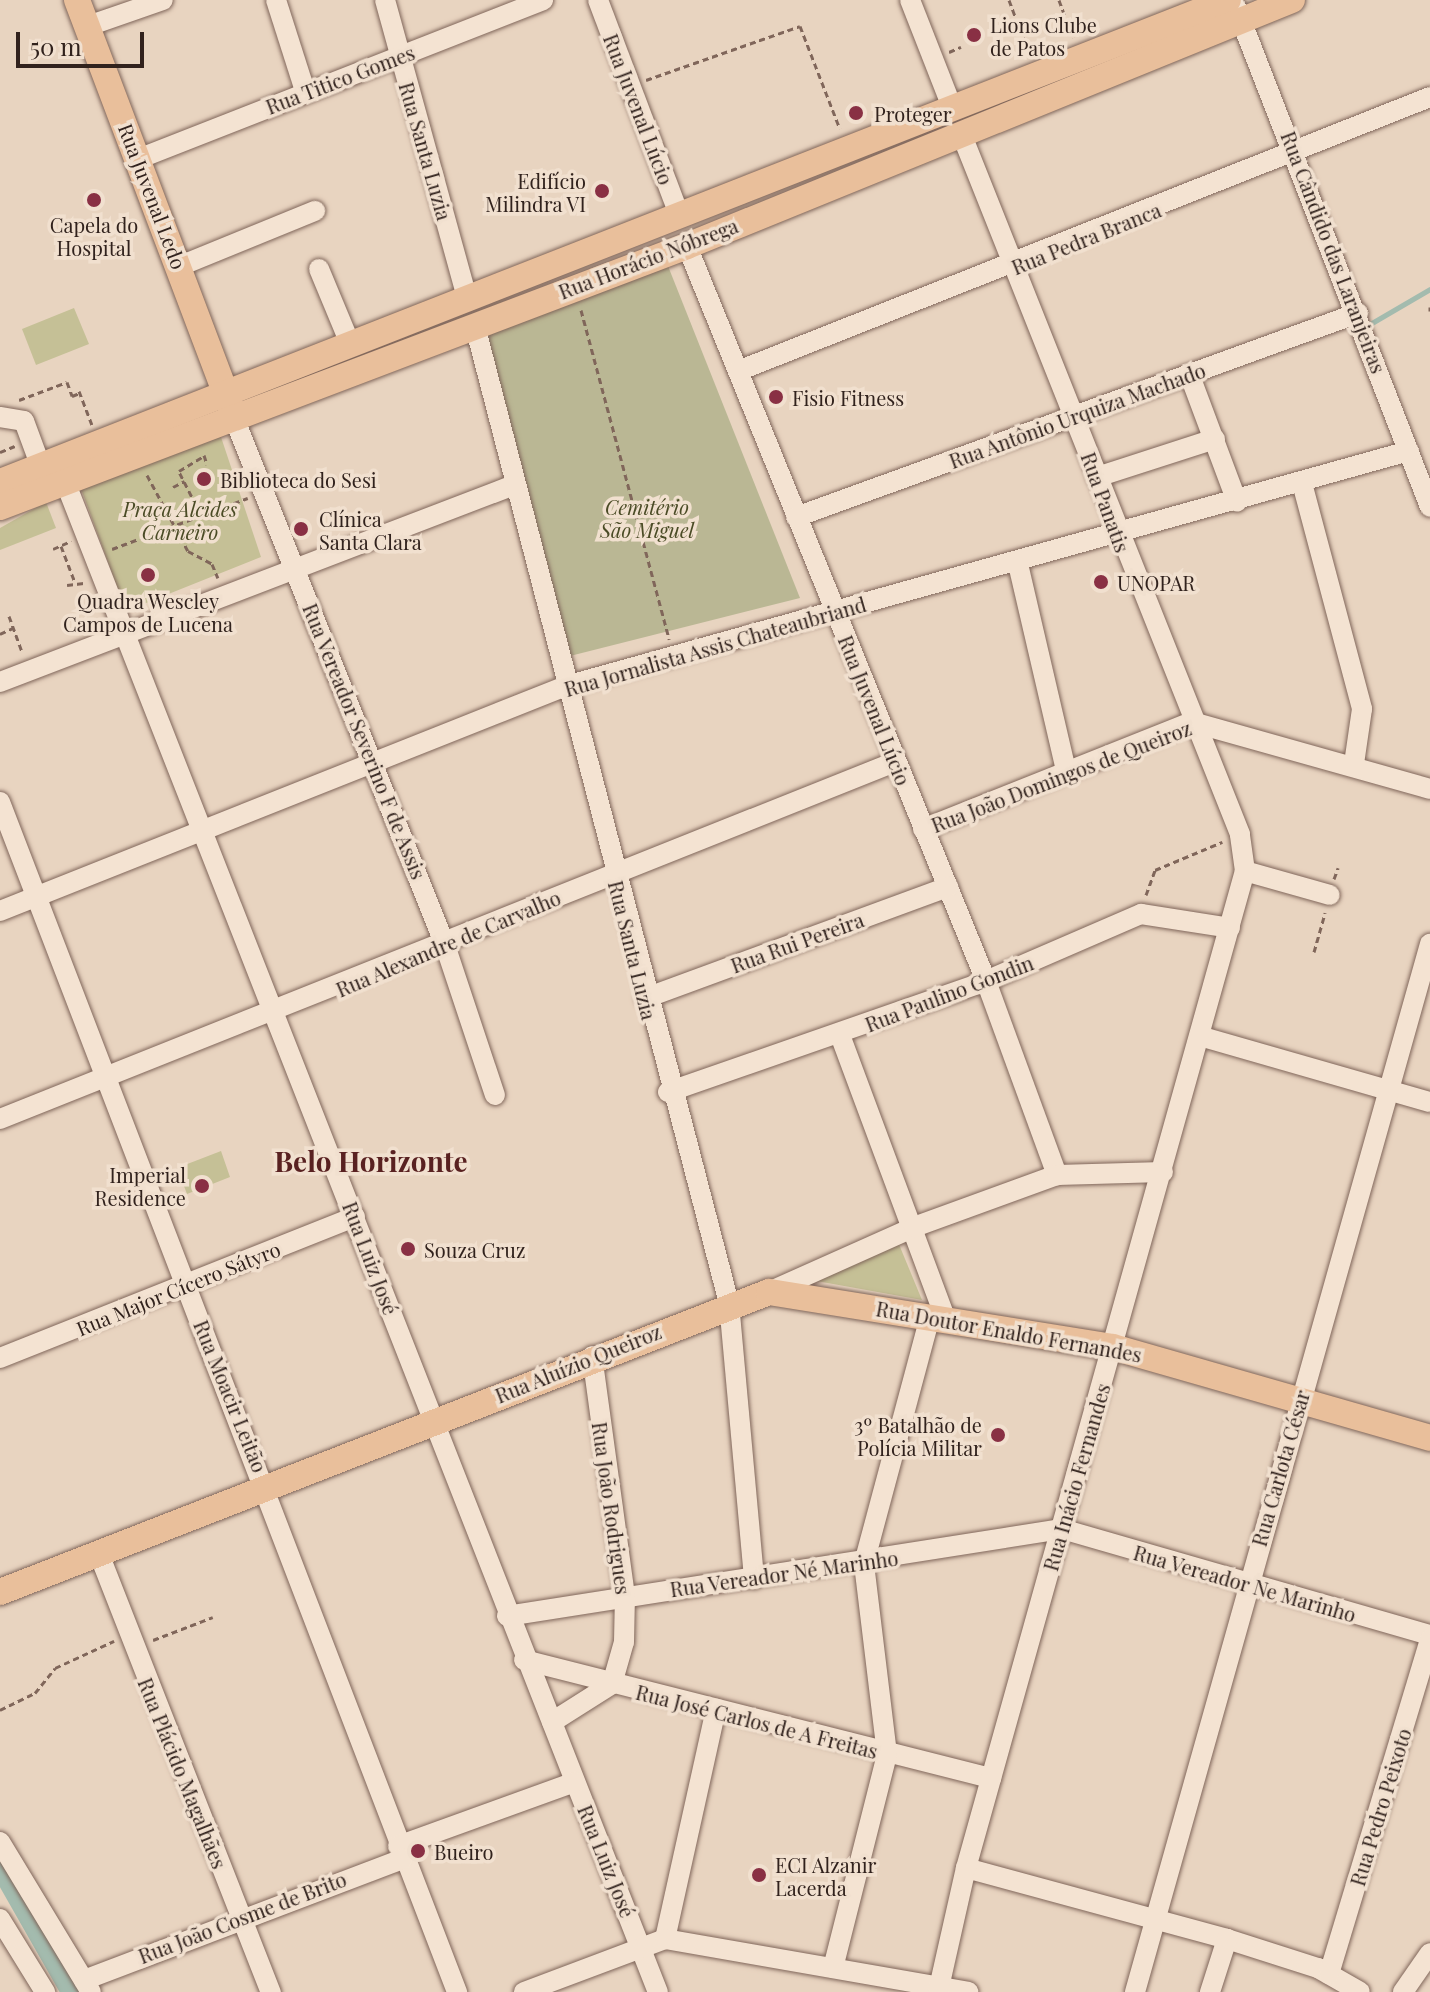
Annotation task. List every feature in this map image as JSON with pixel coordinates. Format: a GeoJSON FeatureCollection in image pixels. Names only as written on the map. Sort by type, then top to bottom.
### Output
{"type":"FeatureCollection","features":[{"type":"Feature","properties":{"kind":"main road","name":"Rua Juvenal Ledo"},"geometry":{"type":"LineString","coordinates":[[77,0],[180,266],[234,418]]}},
{"type":"Feature","properties":{"kind":"main road","name":"Rua Horácio Nóbrega"},"geometry":{"type":"LineString","coordinates":[[0,482],[468,301],[1080,57],[1234,7],[1292,0]]}},
{"type":"Feature","properties":{"kind":"main road","name":"Rua Horácio Nóbrega"},"geometry":{"type":"LineString","coordinates":[[0,507],[64,479],[234,418],[576,284],[687,246],[961,133],[1234,7]]}},
{"type":"Feature","properties":{"kind":"main road","name":"Rua Doutor Enaldo Fernandes"},"geometry":{"type":"LineString","coordinates":[[769,1292],[947,1322],[1075,1348],[1113,1347],[1430,1438]]}},
{"type":"Feature","properties":{"kind":"main road","name":"Rua Aluízio Queiroz"},"geometry":{"type":"LineString","coordinates":[[0,1592],[592,1356],[729,1303],[769,1292]]}},
{"type":"Feature","properties":{"kind":"street"},"geometry":{"type":"LineString","coordinates":[[88,26],[163,0]]}},
{"type":"Feature","properties":{"kind":"street"},"geometry":{"type":"LineString","coordinates":[[276,0],[305,91]]}},
{"type":"Feature","properties":{"kind":"street","name":"Rua Santa Luzia"},"geometry":{"type":"LineString","coordinates":[[385,0],[468,301]]}},
{"type":"Feature","properties":{"kind":"street","name":"Rua Titico Gomes"},"geometry":{"type":"LineString","coordinates":[[138,159],[543,0]]}},
{"type":"Feature","properties":{"kind":"street","name":"Rua Juvenal Lúcio"},"geometry":{"type":"LineString","coordinates":[[598,0],[680,217]]}},
{"type":"Feature","properties":{"kind":"street"},"geometry":{"type":"LineString","coordinates":[[910,0],[952,107]]}},
{"type":"Feature","properties":{"kind":"street","name":"Rua Cândido das Laranjeiras"},"geometry":{"type":"LineString","coordinates":[[1234,7],[1297,153],[1409,451],[1426,481],[1430,507]]}},
{"type":"Feature","properties":{"kind":"street","name":"Rua Pedra Branca"},"geometry":{"type":"LineString","coordinates":[[738,371],[1015,267],[1430,97]]}},
{"type":"Feature","properties":{"kind":"street","name":"Rua Panatis"},"geometry":{"type":"LineString","coordinates":[[961,133],[1073,415],[1117,536],[1240,834],[1245,871]]}},
{"type":"Feature","properties":{"kind":"street"},"geometry":{"type":"LineString","coordinates":[[180,266],[315,211]]}},
{"type":"Feature","properties":{"kind":"street","name":"Rua Juvenal Lúcio"},"geometry":{"type":"LineString","coordinates":[[687,246],[986,981],[1057,1175]]}},
{"type":"Feature","properties":{"kind":"street"},"geometry":{"type":"LineString","coordinates":[[319,269],[351,346]]}},
{"type":"Feature","properties":{"kind":"street","name":"Rua Antônio Urquiza Machado"},"geometry":{"type":"LineString","coordinates":[[796,517],[1358,313]]}},
{"type":"Feature","properties":{"kind":"street","name":"Rua Santa Luzia"},"geometry":{"type":"LineString","coordinates":[[475,326],[668,1092],[729,1303],[754,1579]]}},
{"type":"Feature","properties":{"kind":"street"},"geometry":{"type":"LineString","coordinates":[[1190,376],[1237,502]]}},
{"type":"Feature","properties":{"kind":"street"},"geometry":{"type":"LineString","coordinates":[[4,415],[24,421],[41,467]]}},
{"type":"Feature","properties":{"kind":"street","name":"Rua Vereador Severino F de Assis"},"geometry":{"type":"LineString","coordinates":[[234,418],[374,761],[445,945],[495,1095]]}},
{"type":"Feature","properties":{"kind":"street"},"geometry":{"type":"LineString","coordinates":[[1097,477],[1215,439]]}},
{"type":"Feature","properties":{"kind":"street","name":"Rua Jornalista Assis Chateaubriand"},"geometry":{"type":"LineString","coordinates":[[0,911],[566,686],[673,654],[1018,564],[1409,451]]}},
{"type":"Feature","properties":{"kind":"street","name":"Rua Luiz José"},"geometry":{"type":"LineString","coordinates":[[64,479],[206,830],[524,1660],[552,1722],[658,1992]]}},
{"type":"Feature","properties":{"kind":"street"},"geometry":{"type":"LineString","coordinates":[[1302,483],[1362,709],[1354,764]]}},
{"type":"Feature","properties":{"kind":"street"},"geometry":{"type":"LineString","coordinates":[[0,682],[514,485]]}},
{"type":"Feature","properties":{"kind":"street"},"geometry":{"type":"LineString","coordinates":[[1018,564],[1066,770]]}},
{"type":"Feature","properties":{"kind":"street","name":"Rua João Domingos de Queiroz"},"geometry":{"type":"LineString","coordinates":[[923,829],[1192,722],[1354,764],[1430,789]]}},
{"type":"Feature","properties":{"kind":"street","name":"Rua Alexandre de Carvalho"},"geometry":{"type":"LineString","coordinates":[[0,1119],[276,1015],[613,873],[895,762]]}},
{"type":"Feature","properties":{"kind":"street","name":"Rua Moacir Leitão"},"geometry":{"type":"LineString","coordinates":[[0,802],[186,1285],[267,1485],[400,1852],[457,1992]]}},
{"type":"Feature","properties":{"kind":"street"},"geometry":{"type":"LineString","coordinates":[[1245,871],[1330,895]]}},
{"type":"Feature","properties":{"kind":"street","name":"Rua Inácio Fernandes"},"geometry":{"type":"LineString","coordinates":[[939,1989],[966,1868],[1203,1037],[1245,871]]}},
{"type":"Feature","properties":{"kind":"street","name":"Rua Rui Pereira"},"geometry":{"type":"LineString","coordinates":[[646,998],[948,887]]}},
{"type":"Feature","properties":{"kind":"street"},"geometry":{"type":"LineString","coordinates":[[1146,913],[1230,928]]}},
{"type":"Feature","properties":{"kind":"street","name":"Rua Paulino Gondin"},"geometry":{"type":"LineString","coordinates":[[668,1092],[840,1035],[986,981],[1146,913]]}},
{"type":"Feature","properties":{"kind":"street","name":"Rua Carlota César"},"geometry":{"type":"LineString","coordinates":[[1135,1992],[1246,1585],[1430,944]]}},
{"type":"Feature","properties":{"kind":"street"},"geometry":{"type":"LineString","coordinates":[[833,1968],[887,1754],[864,1563],[947,1322],[840,1035]]}},
{"type":"Feature","properties":{"kind":"street"},"geometry":{"type":"LineString","coordinates":[[1203,1037],[1430,1102]]}},
{"type":"Feature","properties":{"kind":"street","name":"Rua Aluízio Queiroz"},"geometry":{"type":"LineString","coordinates":[[769,1292],[914,1227],[1057,1175],[1163,1172]]}},
{"type":"Feature","properties":{"kind":"street","name":"Rua Major Cícero Sátyro"},"geometry":{"type":"LineString","coordinates":[[0,1358],[355,1217]]}},
{"type":"Feature","properties":{"kind":"street","name":"Rua João Rodrigues"},"geometry":{"type":"LineString","coordinates":[[592,1356],[625,1596],[624,1642],[612,1684]]}},
{"type":"Feature","properties":{"kind":"street","name":"Rua Vereador Né Marinho"},"geometry":{"type":"LineString","coordinates":[[507,1616],[625,1596],[864,1563],[1062,1529]]}},
{"type":"Feature","properties":{"kind":"street","name":"Rua Vereador Ne Marinho"},"geometry":{"type":"LineString","coordinates":[[1062,1529],[1430,1637]]}},
{"type":"Feature","properties":{"kind":"street","name":"Rua Plácido Magalhães"},"geometry":{"type":"LineString","coordinates":[[99,1554],[271,1992]]}},
{"type":"Feature","properties":{"kind":"street","name":"Rua Pedro Peixoto"},"geometry":{"type":"LineString","coordinates":[[1329,1974],[1430,1637]]}},
{"type":"Feature","properties":{"kind":"street","name":"Rua José Carlos de A Freitas"},"geometry":{"type":"LineString","coordinates":[[524,1660],[991,1778]]}},
{"type":"Feature","properties":{"kind":"street"},"geometry":{"type":"LineString","coordinates":[[552,1722],[612,1684]]}},
{"type":"Feature","properties":{"kind":"street"},"geometry":{"type":"LineString","coordinates":[[665,1939],[716,1709]]}},
{"type":"Feature","properties":{"kind":"street","name":"Rua João Cosme de Brito"},"geometry":{"type":"LineString","coordinates":[[88,1986],[240,1916],[575,1782]]}},
{"type":"Feature","properties":{"kind":"street"},"geometry":{"type":"LineString","coordinates":[[0,1842],[88,1986]]}},
{"type":"Feature","properties":{"kind":"street"},"geometry":{"type":"LineString","coordinates":[[966,1868],[1227,1939],[1329,1974],[1360,1992]]}},
{"type":"Feature","properties":{"kind":"street"},"geometry":{"type":"LineString","coordinates":[[0,1919],[39,1991]]}},
{"type":"Feature","properties":{"kind":"street"},"geometry":{"type":"LineString","coordinates":[[524,1992],[665,1939],[968,1992]]}},
{"type":"Feature","properties":{"kind":"street"},"geometry":{"type":"LineString","coordinates":[[1210,1992],[1227,1939]]}},
{"type":"Feature","properties":{"kind":"street"},"geometry":{"type":"LineString","coordinates":[[1403,1992],[1430,1953]]}},
{"type":"Feature","properties":{"kind":"path"},"geometry":{"type":"LineString","coordinates":[[1009,0],[1036,74]]}},
{"type":"Feature","properties":{"kind":"path"},"geometry":{"type":"LineString","coordinates":[[1059,0],[1080,57]]}},
{"type":"Feature","properties":{"kind":"path"},"geometry":{"type":"LineString","coordinates":[[629,87],[800,26],[847,148]]}},
{"type":"Feature","properties":{"kind":"path"},"geometry":{"type":"LineString","coordinates":[[576,284],[673,654]]}},
{"type":"Feature","properties":{"kind":"path"},"geometry":{"type":"LineString","coordinates":[[4,415],[7,405],[67,382],[72,396],[80,392],[99,444]]}},
{"type":"Feature","properties":{"kind":"path"},"geometry":{"type":"LineString","coordinates":[[200,444],[207,465]]}},
{"type":"Feature","properties":{"kind":"path"},"geometry":{"type":"LineString","coordinates":[[138,453],[161,509],[176,525],[188,551],[212,564],[225,597]]}},
{"type":"Feature","properties":{"kind":"path"},"geometry":{"type":"LineString","coordinates":[[196,505],[181,467],[204,456]]}},
{"type":"Feature","properties":{"kind":"path"},"geometry":{"type":"LineString","coordinates":[[173,487],[185,481]]}},
{"type":"Feature","properties":{"kind":"path"},"geometry":{"type":"LineString","coordinates":[[94,556],[263,492]]}},
{"type":"Feature","properties":{"kind":"path"},"geometry":{"type":"LineString","coordinates":[[61,546],[75,582]]}},
{"type":"Feature","properties":{"kind":"path"},"geometry":{"type":"LineString","coordinates":[[9,616],[29,671]]}},
{"type":"Feature","properties":{"kind":"path"},"geometry":{"type":"LineString","coordinates":[[0,632],[13,628]]}},
{"type":"Feature","properties":{"kind":"path"},"geometry":{"type":"LineString","coordinates":[[1146,913],[1146,887],[1155,870],[1240,834]]}},
{"type":"Feature","properties":{"kind":"path"},"geometry":{"type":"LineString","coordinates":[[0,1710],[35,1693],[55,1668],[130,1638],[155,1640],[213,1617]]}},
{"type":"Feature","properties":{"kind":"green space","name":"Cemitério São Miguel"},"geometry":{"type":"Polygon","coordinates":[[[668,266],[800,598],[566,657],[484,336],[668,266]]]}},
{"type":"Feature","properties":{"kind":"green space"},"geometry":{"type":"Polygon","coordinates":[[[74,308],[89,344],[36,365],[22,329],[74,308]]]}},
{"type":"Feature","properties":{"kind":"green space","name":"Praça Alcides Carneiro"},"geometry":{"type":"Polygon","coordinates":[[[221,437],[261,557],[126,611],[80,486],[221,437]]]}},
{"type":"Feature","properties":{"kind":"green space"},"geometry":{"type":"Polygon","coordinates":[[[46,502],[56,528],[0,550],[0,528],[46,502]]]}},
{"type":"Feature","properties":{"kind":"green space"},"geometry":{"type":"Polygon","coordinates":[[[221,1151],[230,1177],[187,1194],[177,1168],[221,1151]]]}},
{"type":"Feature","properties":{"kind":"green space"},"geometry":{"type":"Polygon","coordinates":[[[898,1242],[922,1300],[811,1280],[898,1242]]]}},
{"type":"Feature","properties":{"kind":"waterway"},"geometry":{"type":"LineString","coordinates":[[1370,324],[1430,289]]}},
{"type":"Feature","properties":{"kind":"waterway"},"geometry":{"type":"LineString","coordinates":[[0,1869],[70,1992]]}},
{"type":"Feature","properties":{"kind":"place","name":"Lions Clube de Patos"},"geometry":{"type":"Point","coordinates":[974,35]}},
{"type":"Feature","properties":{"kind":"place","name":"Proteger"},"geometry":{"type":"Point","coordinates":[856,113]}},
{"type":"Feature","properties":{"kind":"place","name":"Edifício Milindra VI"},"geometry":{"type":"Point","coordinates":[602,191]}},
{"type":"Feature","properties":{"kind":"place","name":"Capela do Hospital"},"geometry":{"type":"Point","coordinates":[94,200]}},
{"type":"Feature","properties":{"kind":"place","name":"Fisio Fitness"},"geometry":{"type":"Point","coordinates":[776,397]}},
{"type":"Feature","properties":{"kind":"place","name":"Biblioteca do Sesi"},"geometry":{"type":"Point","coordinates":[204,479]}},
{"type":"Feature","properties":{"kind":"place","name":"Clínica Santa Clara"},"geometry":{"type":"Point","coordinates":[301,529]}},
{"type":"Feature","properties":{"kind":"place","name":"Quadra Wescley Campos de Lucena"},"geometry":{"type":"Point","coordinates":[148,575]}},
{"type":"Feature","properties":{"kind":"place","name":"UNOPAR"},"geometry":{"type":"Point","coordinates":[1101,582]}},
{"type":"Feature","properties":{"kind":"place","name":"Imperial Residence"},"geometry":{"type":"Point","coordinates":[202,1186]}},
{"type":"Feature","properties":{"kind":"place","name":"Souza Cruz"},"geometry":{"type":"Point","coordinates":[408,1249]}},
{"type":"Feature","properties":{"kind":"place","name":"3º Batalhão de Polícia Militar"},"geometry":{"type":"Point","coordinates":[998,1435]}},
{"type":"Feature","properties":{"kind":"place","name":"Bueiro"},"geometry":{"type":"Point","coordinates":[418,1851]}},
{"type":"Feature","properties":{"kind":"place","name":"ECI Alzanir Lacerda"},"geometry":{"type":"Point","coordinates":[759,1875]}},
{"type":"Feature","properties":{"kind":"district","name":"Belo Horizonte"},"geometry":{"type":"Point","coordinates":[371,1161]}}]}
